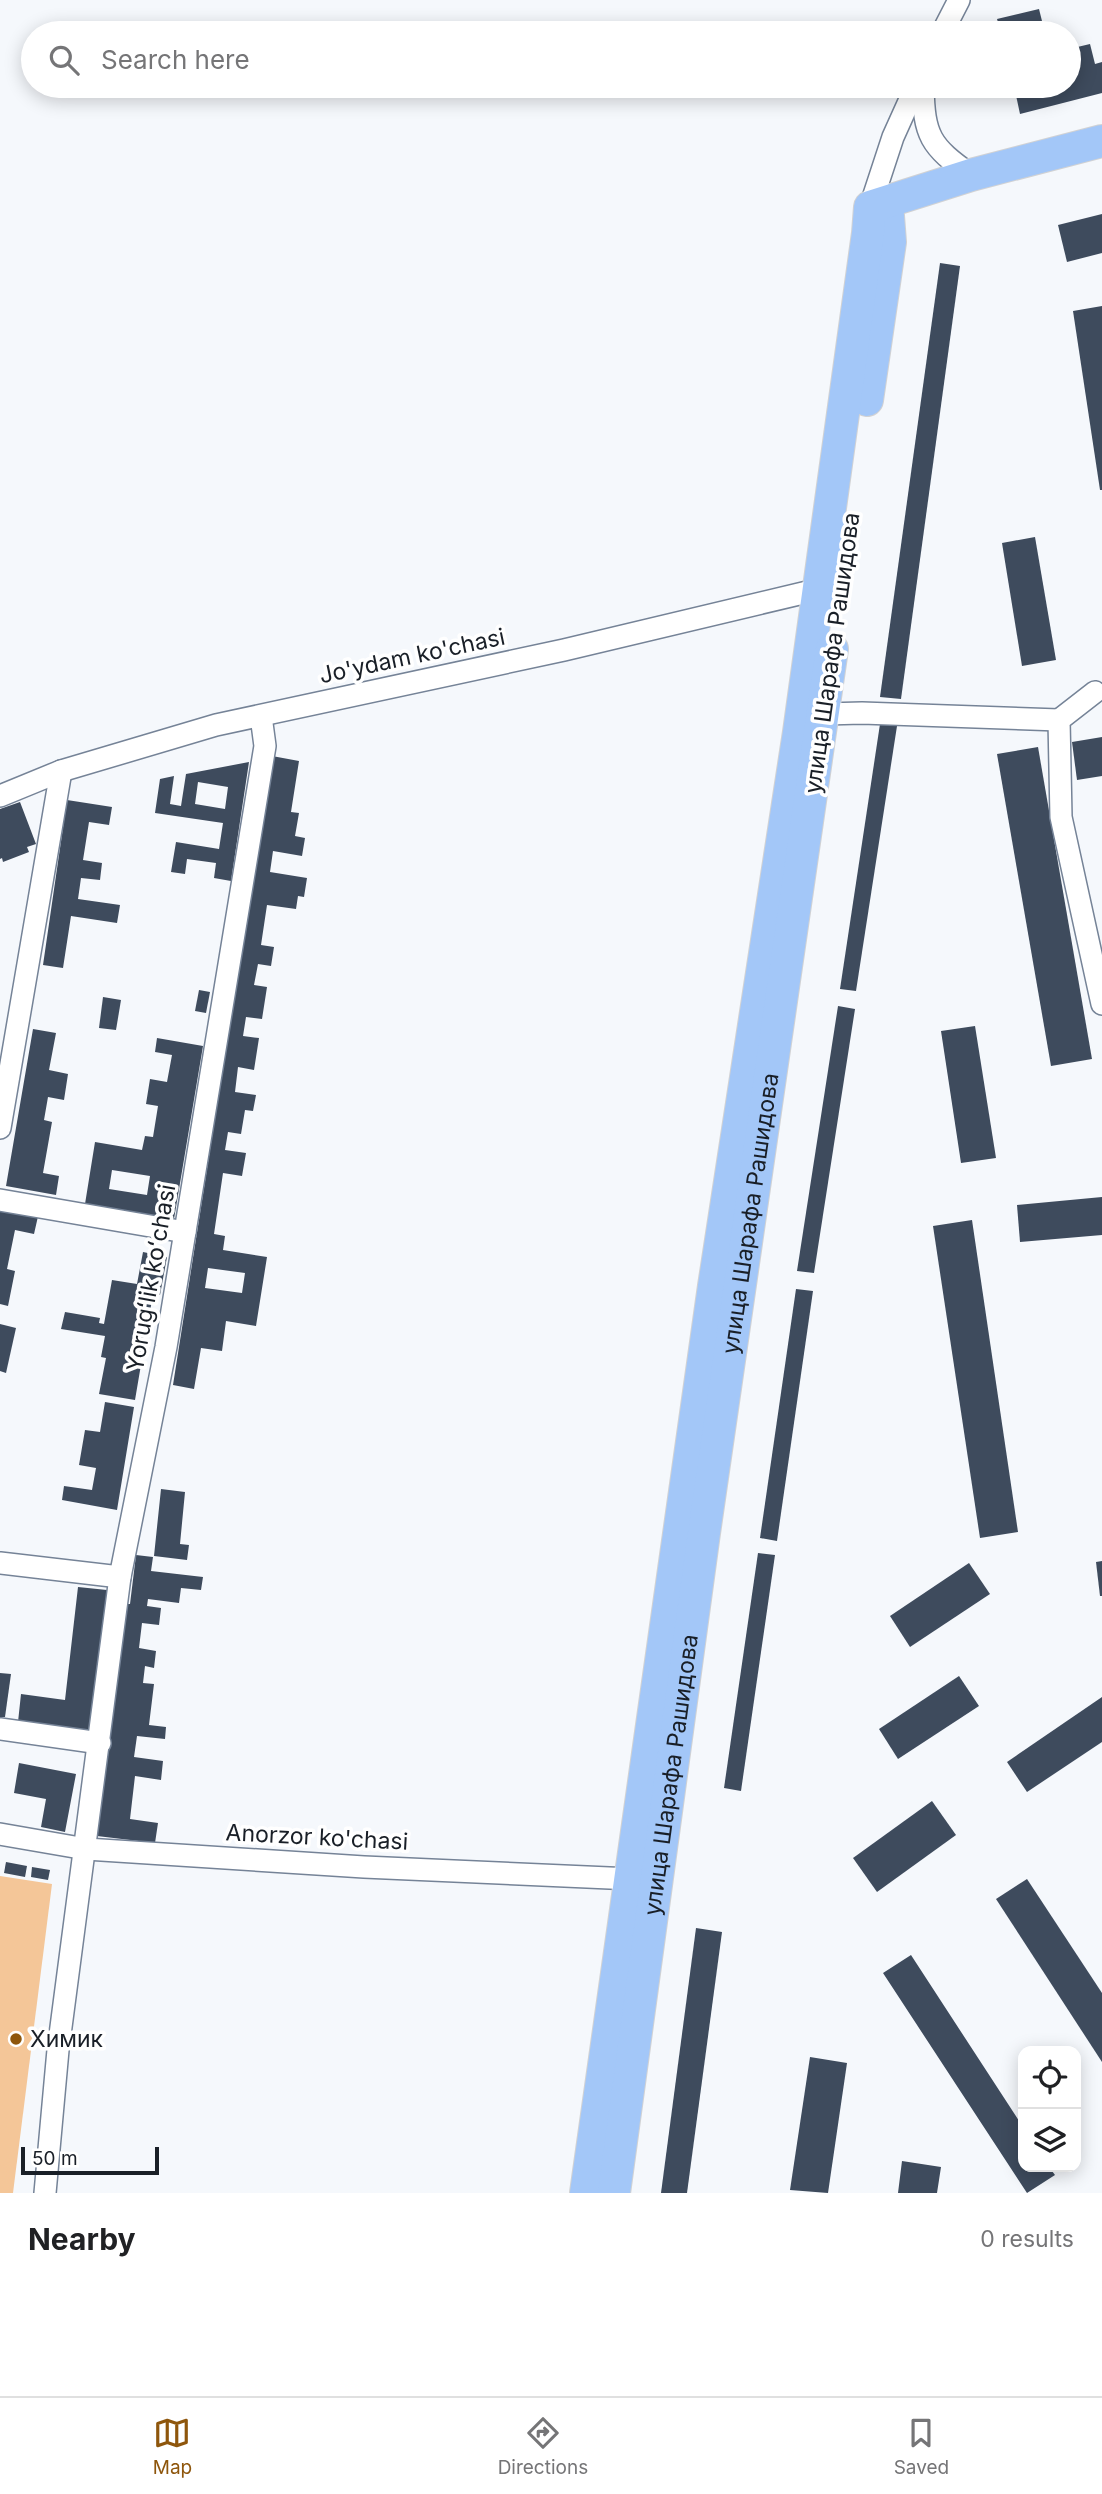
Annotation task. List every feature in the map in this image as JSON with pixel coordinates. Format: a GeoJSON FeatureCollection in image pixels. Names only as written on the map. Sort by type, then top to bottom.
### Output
{"type":"FeatureCollection","features":[{"type":"Feature","properties":{"kind":"main road"},"geometry":{"type":"LineString","coordinates":[[879,220],[971,175],[1102,141]]}},
{"type":"Feature","properties":{"kind":"main road","name":"улица Шарафа Рашидова"},"geometry":{"type":"LineString","coordinates":[[614,2193],[727,1288],[825,714],[830,587],[879,220]]}},
{"type":"Feature","properties":{"kind":"main road"},"geometry":{"type":"LineString","coordinates":[[586,2193],[645,1773],[727,1288],[830,587]]}},
{"type":"Feature","properties":{"kind":"street"},"geometry":{"type":"LineString","coordinates":[[948,21],[959,0]]}},
{"type":"Feature","properties":{"kind":"street"},"geometry":{"type":"LineString","coordinates":[[879,220],[893,137],[911,98]]}},
{"type":"Feature","properties":{"kind":"street"},"geometry":{"type":"LineString","coordinates":[[924,98],[926,127],[934,145],[971,175]]}},
{"type":"Feature","properties":{"kind":"street","name":"Jo'ydam ko'chasi"},"geometry":{"type":"LineString","coordinates":[[0,796],[61,771],[216,725],[564,650],[830,587]]}},
{"type":"Feature","properties":{"kind":"street"},"geometry":{"type":"LineString","coordinates":[[825,714],[1059,720],[1095,692]]}},
{"type":"Feature","properties":{"kind":"street","name":"Yorugʻlik koʻchasi"},"geometry":{"type":"LineString","coordinates":[[44,2193],[58,2050],[120,1577],[166,1348],[186,1232],[265,746],[261,716]]}},
{"type":"Feature","properties":{"kind":"street"},"geometry":{"type":"LineString","coordinates":[[1059,720],[1061,817],[1102,1004]]}},
{"type":"Feature","properties":{"kind":"street"},"geometry":{"type":"LineString","coordinates":[[0,1128],[61,771]]}},
{"type":"Feature","properties":{"kind":"street"},"geometry":{"type":"LineString","coordinates":[[0,1199],[186,1232]]}},
{"type":"Feature","properties":{"kind":"street"},"geometry":{"type":"LineString","coordinates":[[0,1563],[120,1577]]}},
{"type":"Feature","properties":{"kind":"street"},"geometry":{"type":"LineString","coordinates":[[0,1729],[100,1743]]}},
{"type":"Feature","properties":{"kind":"street","name":"Anorzor ko'chasi"},"geometry":{"type":"LineString","coordinates":[[0,1834],[86,1849],[364,1867],[632,1879]]}},
{"type":"Feature","properties":{"kind":"shaded area","name":"Химик"},"geometry":{"type":"Polygon","coordinates":[[[0,1876],[52,1884],[13,2193],[0,2193],[0,1876]]]}},
{"type":"Feature","properties":{"kind":"building"},"geometry":{"type":"Polygon","coordinates":[[[1039,9],[1042,21],[998,21],[1039,9]]]}},
{"type":"Feature","properties":{"kind":"building"},"geometry":{"type":"Polygon","coordinates":[[[1090,44],[1095,64],[1102,62],[1102,93],[1020,114],[1017,98],[1081,98],[1081,46],[1090,44]]]}},
{"type":"Feature","properties":{"kind":"building"},"geometry":{"type":"Polygon","coordinates":[[[1102,214],[1102,253],[1067,262],[1058,225],[1102,214]]]}},
{"type":"Feature","properties":{"kind":"building"},"geometry":{"type":"Polygon","coordinates":[[[940,263],[960,266],[901,699],[880,697],[940,263]]]}},
{"type":"Feature","properties":{"kind":"building"},"geometry":{"type":"Polygon","coordinates":[[[1102,306],[1102,490],[1100,490],[1073,311],[1102,306]]]}},
{"type":"Feature","properties":{"kind":"building"},"geometry":{"type":"Polygon","coordinates":[[[1035,537],[1056,660],[1022,666],[1002,543],[1035,537]]]}},
{"type":"Feature","properties":{"kind":"building"},"geometry":{"type":"Polygon","coordinates":[[[880,724],[897,726],[856,991],[840,989],[880,724]]]}},
{"type":"Feature","properties":{"kind":"building"},"geometry":{"type":"Polygon","coordinates":[[[1102,737],[1102,776],[1077,780],[1072,742],[1102,737]]]}},
{"type":"Feature","properties":{"kind":"building"},"geometry":{"type":"Polygon","coordinates":[[[1038,747],[1092,1059],[1051,1066],[997,754],[1038,747]]]}},
{"type":"Feature","properties":{"kind":"building"},"geometry":{"type":"Polygon","coordinates":[[[272,756],[299,761],[291,812],[299,813],[295,836],[305,838],[302,856],[273,851],[270,872],[307,878],[304,897],[298,896],[296,909],[267,905],[261,945],[274,947],[271,966],[258,964],[254,985],[267,987],[262,1019],[246,1017],[243,1036],[259,1038],[254,1070],[238,1067],[235,1092],[256,1095],[253,1111],[245,1110],[241,1134],[228,1132],[225,1150],[246,1153],[242,1176],[223,1173],[214,1234],[225,1236],[223,1250],[267,1257],[256,1326],[226,1321],[222,1351],[201,1348],[194,1389],[173,1385],[272,756]],[[208,1268],[205,1288],[242,1293],[245,1273],[208,1268]]]}},
{"type":"Feature","properties":{"kind":"building"},"geometry":{"type":"Polygon","coordinates":[[[249,762],[231,881],[214,878],[216,863],[187,859],[185,874],[171,872],[176,842],[219,849],[223,823],[155,813],[160,779],[174,776],[170,804],[181,806],[186,774],[249,762]],[[198,782],[195,804],[225,809],[228,787],[198,782]]]}},
{"type":"Feature","properties":{"kind":"building"},"geometry":{"type":"Polygon","coordinates":[[[67,800],[112,807],[109,825],[89,822],[83,860],[102,863],[100,880],[81,878],[78,899],[120,905],[117,923],[71,916],[63,968],[43,965],[67,800]]]}},
{"type":"Feature","properties":{"kind":"building"},"geometry":{"type":"Polygon","coordinates":[[[20,802],[36,844],[27,847],[29,852],[3,862],[2,858],[0,859],[0,809],[20,802]]]}},
{"type":"Feature","properties":{"kind":"building"},"geometry":{"type":"Polygon","coordinates":[[[199,990],[210,992],[206,1013],[195,1011],[199,990]]]}},
{"type":"Feature","properties":{"kind":"building"},"geometry":{"type":"Polygon","coordinates":[[[103,997],[121,1000],[116,1030],[99,1028],[103,997]]]}},
{"type":"Feature","properties":{"kind":"building"},"geometry":{"type":"Polygon","coordinates":[[[838,1006],[855,1009],[814,1273],[797,1271],[838,1006]]]}},
{"type":"Feature","properties":{"kind":"building"},"geometry":{"type":"Polygon","coordinates":[[[975,1026],[996,1158],[961,1163],[941,1031],[975,1026]]]}},
{"type":"Feature","properties":{"kind":"building"},"geometry":{"type":"Polygon","coordinates":[[[33,1029],[56,1033],[49,1070],[68,1074],[64,1100],[48,1097],[44,1120],[52,1122],[43,1173],[59,1176],[56,1195],[6,1186],[33,1029]]]}},
{"type":"Feature","properties":{"kind":"building"},"geometry":{"type":"Polygon","coordinates":[[[157,1038],[203,1046],[174,1219],[85,1204],[95,1142],[142,1150],[145,1136],[153,1137],[158,1106],[146,1104],[150,1079],[167,1082],[172,1055],[155,1052],[157,1038]],[[112,1170],[109,1189],[147,1195],[150,1176],[112,1170]]]}},
{"type":"Feature","properties":{"kind":"building"},"geometry":{"type":"Polygon","coordinates":[[[1102,1197],[1102,1235],[1020,1242],[1017,1205],[1102,1197]]]}},
{"type":"Feature","properties":{"kind":"building"},"geometry":{"type":"Polygon","coordinates":[[[0,1204],[39,1212],[34,1234],[15,1230],[7,1269],[15,1271],[8,1306],[0,1304],[0,1204]]]}},
{"type":"Feature","properties":{"kind":"building"},"geometry":{"type":"Polygon","coordinates":[[[972,1220],[1018,1532],[980,1538],[933,1226],[972,1220]]]}},
{"type":"Feature","properties":{"kind":"building"},"geometry":{"type":"Polygon","coordinates":[[[143,1252],[167,1257],[160,1295],[153,1294],[135,1400],[99,1394],[106,1358],[101,1357],[105,1336],[61,1329],[65,1312],[100,1318],[99,1323],[104,1324],[112,1280],[137,1284],[143,1252]]]}},
{"type":"Feature","properties":{"kind":"building"},"geometry":{"type":"Polygon","coordinates":[[[796,1289],[813,1291],[777,1541],[760,1538],[796,1289]]]}},
{"type":"Feature","properties":{"kind":"building"},"geometry":{"type":"Polygon","coordinates":[[[0,1324],[16,1328],[6,1373],[0,1371],[0,1324]]]}},
{"type":"Feature","properties":{"kind":"building"},"geometry":{"type":"Polygon","coordinates":[[[105,1402],[134,1407],[117,1510],[62,1500],[64,1486],[92,1490],[96,1468],[79,1465],[85,1430],[100,1432],[105,1402]]]}},
{"type":"Feature","properties":{"kind":"building"},"geometry":{"type":"Polygon","coordinates":[[[161,1489],[185,1492],[180,1544],[189,1545],[187,1560],[154,1556],[161,1489]]]}},
{"type":"Feature","properties":{"kind":"building"},"geometry":{"type":"Polygon","coordinates":[[[758,1553],[775,1555],[741,1791],[724,1788],[758,1553]]]}},
{"type":"Feature","properties":{"kind":"building"},"geometry":{"type":"Polygon","coordinates":[[[136,1555],[153,1557],[151,1571],[203,1577],[201,1590],[181,1588],[179,1603],[148,1599],[147,1606],[161,1608],[159,1625],[142,1623],[139,1648],[156,1651],[154,1668],[145,1666],[143,1683],[154,1684],[149,1725],[166,1727],[165,1739],[137,1736],[134,1757],[163,1761],[161,1780],[135,1776],[130,1819],[158,1823],[155,1843],[97,1836],[126,1604],[130,1604],[136,1555]]]}},
{"type":"Feature","properties":{"kind":"building"},"geometry":{"type":"Polygon","coordinates":[[[1102,1561],[1102,1596],[1100,1596],[1096,1562],[1102,1561]]]}},
{"type":"Feature","properties":{"kind":"building"},"geometry":{"type":"Polygon","coordinates":[[[969,1563],[990,1594],[910,1647],[890,1616],[969,1563]]]}},
{"type":"Feature","properties":{"kind":"building"},"geometry":{"type":"Polygon","coordinates":[[[78,1587],[107,1590],[90,1731],[18,1722],[21,1694],[65,1700],[78,1587]]]}},
{"type":"Feature","properties":{"kind":"building"},"geometry":{"type":"Polygon","coordinates":[[[0,1673],[11,1674],[5,1717],[0,1717],[0,1673]]]}},
{"type":"Feature","properties":{"kind":"building"},"geometry":{"type":"Polygon","coordinates":[[[959,1676],[979,1706],[898,1759],[879,1729],[959,1676]]]}},
{"type":"Feature","properties":{"kind":"building"},"geometry":{"type":"Polygon","coordinates":[[[1102,1697],[1102,1742],[1027,1792],[1007,1762],[1102,1697]]]}},
{"type":"Feature","properties":{"kind":"building"},"geometry":{"type":"Polygon","coordinates":[[[19,1763],[76,1774],[65,1832],[41,1827],[46,1799],[14,1793],[19,1763]]]}},
{"type":"Feature","properties":{"kind":"building"},"geometry":{"type":"Polygon","coordinates":[[[932,1801],[956,1835],[877,1892],[853,1858],[932,1801]]]}},
{"type":"Feature","properties":{"kind":"building"},"geometry":{"type":"Polygon","coordinates":[[[6,1862],[27,1866],[25,1877],[4,1873],[6,1862]]]}},
{"type":"Feature","properties":{"kind":"building"},"geometry":{"type":"Polygon","coordinates":[[[32,1867],[50,1870],[48,1880],[31,1877],[32,1867]]]}},
{"type":"Feature","properties":{"kind":"building"},"geometry":{"type":"Polygon","coordinates":[[[1027,1879],[1102,1993],[1102,2062],[996,1899],[1027,1879]]]}},
{"type":"Feature","properties":{"kind":"building"},"geometry":{"type":"Polygon","coordinates":[[[696,1928],[722,1932],[687,2193],[661,2193],[696,1928]]]}},
{"type":"Feature","properties":{"kind":"building"},"geometry":{"type":"Polygon","coordinates":[[[911,1955],[1018,2119],[1018,2172],[1053,2172],[1055,2175],[1027,2193],[883,1973],[911,1955]]]}},
{"type":"Feature","properties":{"kind":"building"},"geometry":{"type":"Polygon","coordinates":[[[810,2057],[847,2063],[828,2193],[790,2190],[810,2057]]]}},
{"type":"Feature","properties":{"kind":"building"},"geometry":{"type":"Polygon","coordinates":[[[902,2161],[941,2167],[937,2193],[898,2193],[902,2161]]]}},
{"type":"Feature","properties":{"kind":"place","name":"Химик"},"geometry":{"type":"Point","coordinates":[16,2039]}}]}
